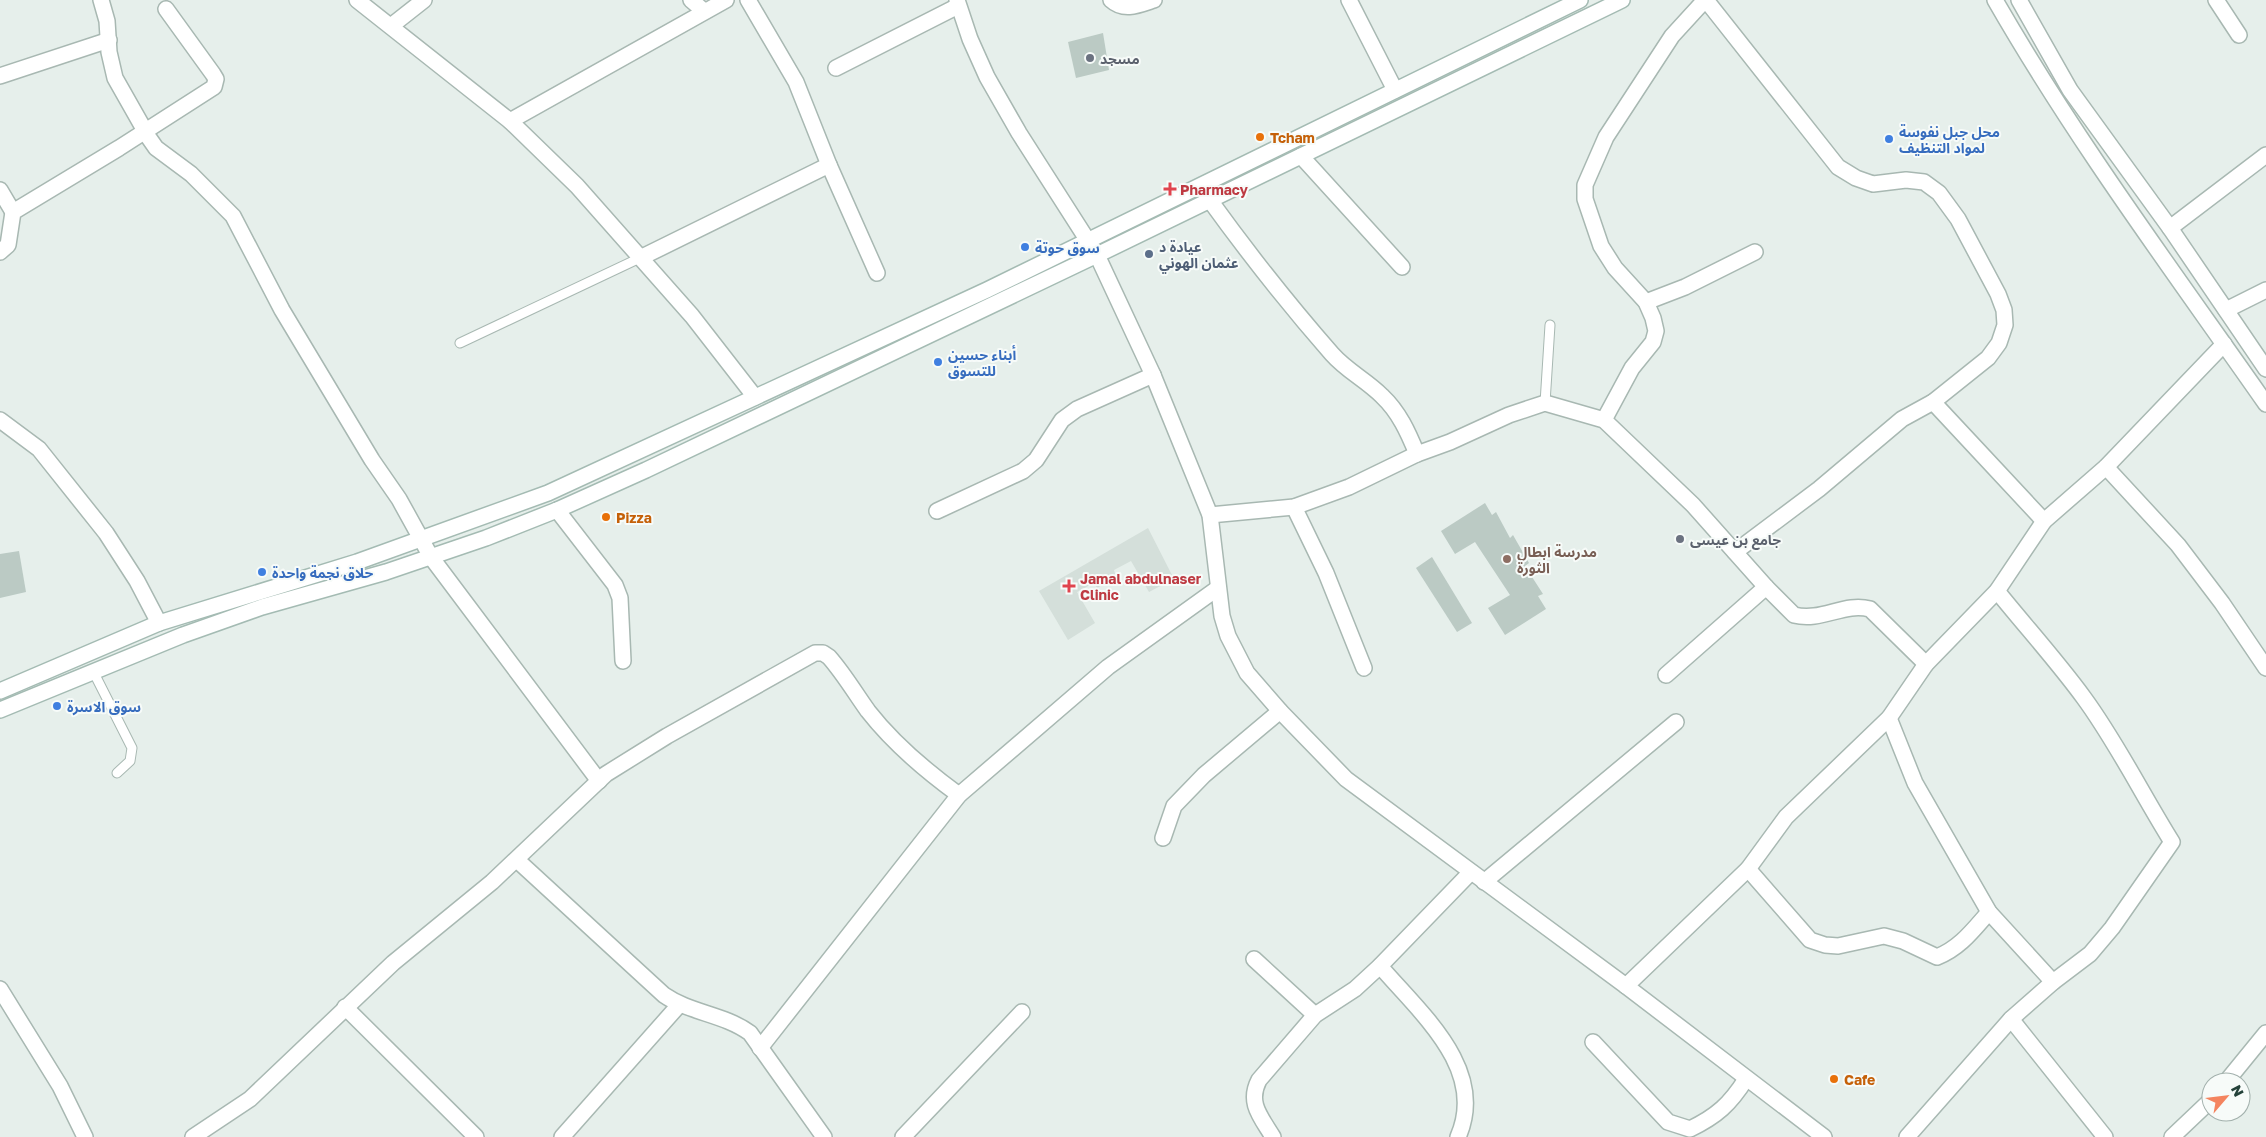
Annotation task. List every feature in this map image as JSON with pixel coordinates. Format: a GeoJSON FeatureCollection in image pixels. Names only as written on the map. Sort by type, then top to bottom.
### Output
{"type":"FeatureCollection","features":[{"type":"Feature","properties":{"kind":"street"},"geometry":{"type":"LineString","coordinates":[[101,0],[115,78],[145,132],[156,148],[191,174],[233,216],[282,310],[423,539],[431,557],[599,781]]}},
{"type":"Feature","properties":{"kind":"street"},"geometry":{"type":"LineString","coordinates":[[356,0],[510,121],[577,186],[642,257],[692,316],[755,397]]}},
{"type":"Feature","properties":{"kind":"street"},"geometry":{"type":"LineString","coordinates":[[391,26],[424,0]]}},
{"type":"Feature","properties":{"kind":"street"},"geometry":{"type":"LineString","coordinates":[[691,0],[704,11]]}},
{"type":"Feature","properties":{"kind":"street"},"geometry":{"type":"LineString","coordinates":[[510,121],[726,0]]}},
{"type":"Feature","properties":{"kind":"street"},"geometry":{"type":"LineString","coordinates":[[748,0],[796,82],[829,165],[877,274]]}},
{"type":"Feature","properties":{"kind":"street"},"geometry":{"type":"LineString","coordinates":[[1111,0],[1122,7],[1130,7],[1154,0]]}},
{"type":"Feature","properties":{"kind":"street"},"geometry":{"type":"LineString","coordinates":[[1349,0],[1395,90]]}},
{"type":"Feature","properties":{"kind":"street"},"geometry":{"type":"LineString","coordinates":[[0,692],[159,623],[423,539],[548,493],[987,290],[1580,0]]}},
{"type":"Feature","properties":{"kind":"street"},"geometry":{"type":"LineString","coordinates":[[0,710],[183,634],[262,608],[386,572],[557,510],[646,470],[1097,255],[1622,0]]}},
{"type":"Feature","properties":{"kind":"street"},"geometry":{"type":"LineString","coordinates":[[1604,420],[1632,368],[1653,342],[1656,332],[1653,318],[1646,302],[1615,268],[1601,246],[1584,199],[1585,185],[1606,137],[1672,36],[1706,0],[1838,167],[1856,178],[1873,184],[1906,180],[1924,182],[1939,193],[1958,219],[1998,294],[2004,310],[2005,325],[1999,343],[1988,358],[1933,402],[1902,419],[1819,489],[1735,552]]}},
{"type":"Feature","properties":{"kind":"street"},"geometry":{"type":"LineString","coordinates":[[1995,0],[2031,64],[2093,158],[2206,322],[2224,344],[2266,404]]}},
{"type":"Feature","properties":{"kind":"street"},"geometry":{"type":"LineString","coordinates":[[2019,0],[2070,90],[2170,228],[2266,369]]}},
{"type":"Feature","properties":{"kind":"street"},"geometry":{"type":"LineString","coordinates":[[2216,0],[2239,35]]}},
{"type":"Feature","properties":{"kind":"street"},"geometry":{"type":"LineString","coordinates":[[836,68],[958,3],[987,77],[1018,133],[1097,255],[1153,375],[1210,515],[1224,623],[1236,655],[1247,673],[1280,711],[1346,779],[1626,986],[1824,1137]]}},
{"type":"Feature","properties":{"kind":"street"},"geometry":{"type":"LineString","coordinates":[[13,212],[145,132],[216,83],[213,74],[166,9]]}},
{"type":"Feature","properties":{"kind":"street"},"geometry":{"type":"LineString","coordinates":[[0,76],[109,40]]}},
{"type":"Feature","properties":{"kind":"street"},"geometry":{"type":"LineString","coordinates":[[2170,228],[2266,155]]}},
{"type":"Feature","properties":{"kind":"street"},"geometry":{"type":"LineString","coordinates":[[1301,156],[1402,267]]}},
{"type":"Feature","properties":{"kind":"street"},"geometry":{"type":"LineString","coordinates":[[642,257],[829,165]]}},
{"type":"Feature","properties":{"kind":"street"},"geometry":{"type":"LineString","coordinates":[[0,190],[13,212],[8,246],[0,252]]}},
{"type":"Feature","properties":{"kind":"street"},"geometry":{"type":"LineString","coordinates":[[1209,200],[1249,255],[1334,357],[1394,408],[1406,427],[1417,454]]}},
{"type":"Feature","properties":{"kind":"street"},"geometry":{"type":"LineString","coordinates":[[1646,302],[1685,287],[1755,252]]}},
{"type":"Feature","properties":{"kind":"street"},"geometry":{"type":"LineString","coordinates":[[2226,310],[2266,290]]}},
{"type":"Feature","properties":{"kind":"street"},"geometry":{"type":"LineString","coordinates":[[1626,986],[1748,869],[1786,817],[1889,718],[1926,664],[1997,591],[2044,521],[2106,467],[2224,344]]}},
{"type":"Feature","properties":{"kind":"street"},"geometry":{"type":"LineString","coordinates":[[937,511],[1023,471],[1036,460],[1062,420],[1077,409],[1153,375]]}},
{"type":"Feature","properties":{"kind":"street"},"geometry":{"type":"LineString","coordinates":[[1933,402],[2044,521]]}},
{"type":"Feature","properties":{"kind":"street"},"geometry":{"type":"LineString","coordinates":[[1210,515],[1294,507],[1349,487],[1417,454],[1450,442],[1509,415],[1545,403],[1604,420],[1693,504],[1766,588],[1794,616],[1805,618],[1860,606],[1870,609],[1926,664]]}},
{"type":"Feature","properties":{"kind":"street"},"geometry":{"type":"LineString","coordinates":[[0,420],[39,449],[111,540],[146,597],[159,623]]}},
{"type":"Feature","properties":{"kind":"street"},"geometry":{"type":"LineString","coordinates":[[2106,467],[2178,545],[2222,603],[2266,668]]}},
{"type":"Feature","properties":{"kind":"street"},"geometry":{"type":"LineString","coordinates":[[1294,507],[1326,573],[1364,668]]}},
{"type":"Feature","properties":{"kind":"street"},"geometry":{"type":"LineString","coordinates":[[557,510],[615,585],[620,598],[623,661]]}},
{"type":"Feature","properties":{"kind":"street"},"geometry":{"type":"LineString","coordinates":[[760,1048],[959,795],[1108,667],[1218,588]]}},
{"type":"Feature","properties":{"kind":"street"},"geometry":{"type":"LineString","coordinates":[[1666,675],[1766,588]]}},
{"type":"Feature","properties":{"kind":"street"},"geometry":{"type":"LineString","coordinates":[[1907,1137],[2012,1018],[2053,982],[2090,954],[2112,928],[2172,842],[2136,785],[2116,746],[2084,698],[1997,591]]}},
{"type":"Feature","properties":{"kind":"street"},"geometry":{"type":"LineString","coordinates":[[192,1137],[250,1099],[393,963],[517,860],[599,781],[667,736],[815,654],[823,653],[834,663],[869,712],[897,742],[933,777],[959,795]]}},
{"type":"Feature","properties":{"kind":"street"},"geometry":{"type":"LineString","coordinates":[[1163,838],[1174,806],[1204,775],[1280,711]]}},
{"type":"Feature","properties":{"kind":"street"},"geometry":{"type":"LineString","coordinates":[[1889,718],[1915,783],[1989,912],[2053,982]]}},
{"type":"Feature","properties":{"kind":"street"},"geometry":{"type":"LineString","coordinates":[[1484,882],[1676,722]]}},
{"type":"Feature","properties":{"kind":"street"},"geometry":{"type":"LineString","coordinates":[[517,860],[590,929],[679,1005],[738,1024],[750,1033],[824,1137]]}},
{"type":"Feature","properties":{"kind":"street"},"geometry":{"type":"LineString","coordinates":[[1748,869],[1810,940],[1825,945],[1838,946],[1884,936],[1903,941],[1937,957],[1962,943],[1989,912]]}},
{"type":"Feature","properties":{"kind":"street"},"geometry":{"type":"LineString","coordinates":[[1273,1137],[1254,1102],[1253,1090],[1266,1071],[1315,1015],[1355,989],[1380,966],[1471,872]]}},
{"type":"Feature","properties":{"kind":"street"},"geometry":{"type":"LineString","coordinates":[[1254,958],[1315,1015]]}},
{"type":"Feature","properties":{"kind":"street"},"geometry":{"type":"LineString","coordinates":[[1380,966],[1432,1027],[1449,1050],[1463,1078],[1466,1109],[1458,1137]]}},
{"type":"Feature","properties":{"kind":"street"},"geometry":{"type":"LineString","coordinates":[[0,989],[60,1086],[85,1137]]}},
{"type":"Feature","properties":{"kind":"street"},"geometry":{"type":"LineString","coordinates":[[562,1137],[679,1005]]}},
{"type":"Feature","properties":{"kind":"street"},"geometry":{"type":"LineString","coordinates":[[346,1007],[476,1137]]}},
{"type":"Feature","properties":{"kind":"street"},"geometry":{"type":"LineString","coordinates":[[903,1137],[1022,1012]]}},
{"type":"Feature","properties":{"kind":"street"},"geometry":{"type":"LineString","coordinates":[[2012,1018],[2105,1137]]}},
{"type":"Feature","properties":{"kind":"street"},"geometry":{"type":"LineString","coordinates":[[2234,1072],[2266,1033]]}},
{"type":"Feature","properties":{"kind":"street"},"geometry":{"type":"LineString","coordinates":[[1593,1042],[1668,1122],[1690,1129],[1711,1119],[1731,1102],[1746,1079]]}},
{"type":"Feature","properties":{"kind":"street"},"geometry":{"type":"LineString","coordinates":[[2172,1137],[2201,1109]]}},
{"type":"Feature","properties":{"kind":"lane"},"geometry":{"type":"LineString","coordinates":[[460,343],[642,257]]}},
{"type":"Feature","properties":{"kind":"lane"},"geometry":{"type":"LineString","coordinates":[[1545,403],[1550,325]]}},
{"type":"Feature","properties":{"kind":"lane"},"geometry":{"type":"LineString","coordinates":[[93,671],[132,748],[130,761],[116,774]]}},
{"type":"Feature","properties":{"kind":"shaded area","name":"Jamal abdulnaser Clinic"},"geometry":{"type":"Polygon","coordinates":[[[1148,528],[1174,579],[1149,592],[1131,561],[1114,570],[1116,577],[1097,588],[1094,583],[1077,592],[1095,623],[1068,640],[1039,591],[1148,528]]]}},
{"type":"Feature","properties":{"kind":"building"},"geometry":{"type":"Polygon","coordinates":[[[1103,33],[1109,70],[1076,78],[1068,42],[1103,33]]]}},
{"type":"Feature","properties":{"kind":"building"},"geometry":{"type":"Polygon","coordinates":[[[1485,503],[1492,515],[1496,512],[1510,538],[1513,535],[1529,563],[1525,566],[1543,594],[1538,596],[1546,609],[1505,635],[1488,608],[1510,595],[1475,542],[1455,554],[1441,531],[1485,503]]]}},
{"type":"Feature","properties":{"kind":"building"},"geometry":{"type":"Polygon","coordinates":[[[19,551],[26,592],[0,598],[0,554],[19,551]]]}},
{"type":"Feature","properties":{"kind":"building"},"geometry":{"type":"Polygon","coordinates":[[[1432,557],[1472,623],[1457,632],[1416,568],[1432,557]]]}},
{"type":"Feature","properties":{"kind":"place","name":"مسجد"},"geometry":{"type":"Point","coordinates":[1090,58]}},
{"type":"Feature","properties":{"kind":"place","name":"Tcham"},"geometry":{"type":"Point","coordinates":[1260,137]}},
{"type":"Feature","properties":{"kind":"place","name":"محل جبل نفوسة لمواد التنظيف"},"geometry":{"type":"Point","coordinates":[1889,139]}},
{"type":"Feature","properties":{"kind":"place","name":"Pharmacy"},"geometry":{"type":"Point","coordinates":[1170,189]}},
{"type":"Feature","properties":{"kind":"place","name":"سوق حوتة"},"geometry":{"type":"Point","coordinates":[1025,247]}},
{"type":"Feature","properties":{"kind":"place","name":"عيادة د عثمان الهوني"},"geometry":{"type":"Point","coordinates":[1149,254]}},
{"type":"Feature","properties":{"kind":"place","name":"أبناء حسين للتسوق"},"geometry":{"type":"Point","coordinates":[938,362]}},
{"type":"Feature","properties":{"kind":"place","name":"Pizza"},"geometry":{"type":"Point","coordinates":[606,517]}},
{"type":"Feature","properties":{"kind":"place","name":"جامع بن عيسى"},"geometry":{"type":"Point","coordinates":[1680,539]}},
{"type":"Feature","properties":{"kind":"place","name":"مدرسة ابطال الثورة"},"geometry":{"type":"Point","coordinates":[1507,559]}},
{"type":"Feature","properties":{"kind":"place","name":"حلاق نجمة واحدة"},"geometry":{"type":"Point","coordinates":[262,572]}},
{"type":"Feature","properties":{"kind":"place","name":"Jamal abdulnaser Clinic"},"geometry":{"type":"Point","coordinates":[1069,586]}},
{"type":"Feature","properties":{"kind":"place","name":"سوق الاسرة"},"geometry":{"type":"Point","coordinates":[57,706]}},
{"type":"Feature","properties":{"kind":"place","name":"Cafe"},"geometry":{"type":"Point","coordinates":[1834,1079]}}]}
